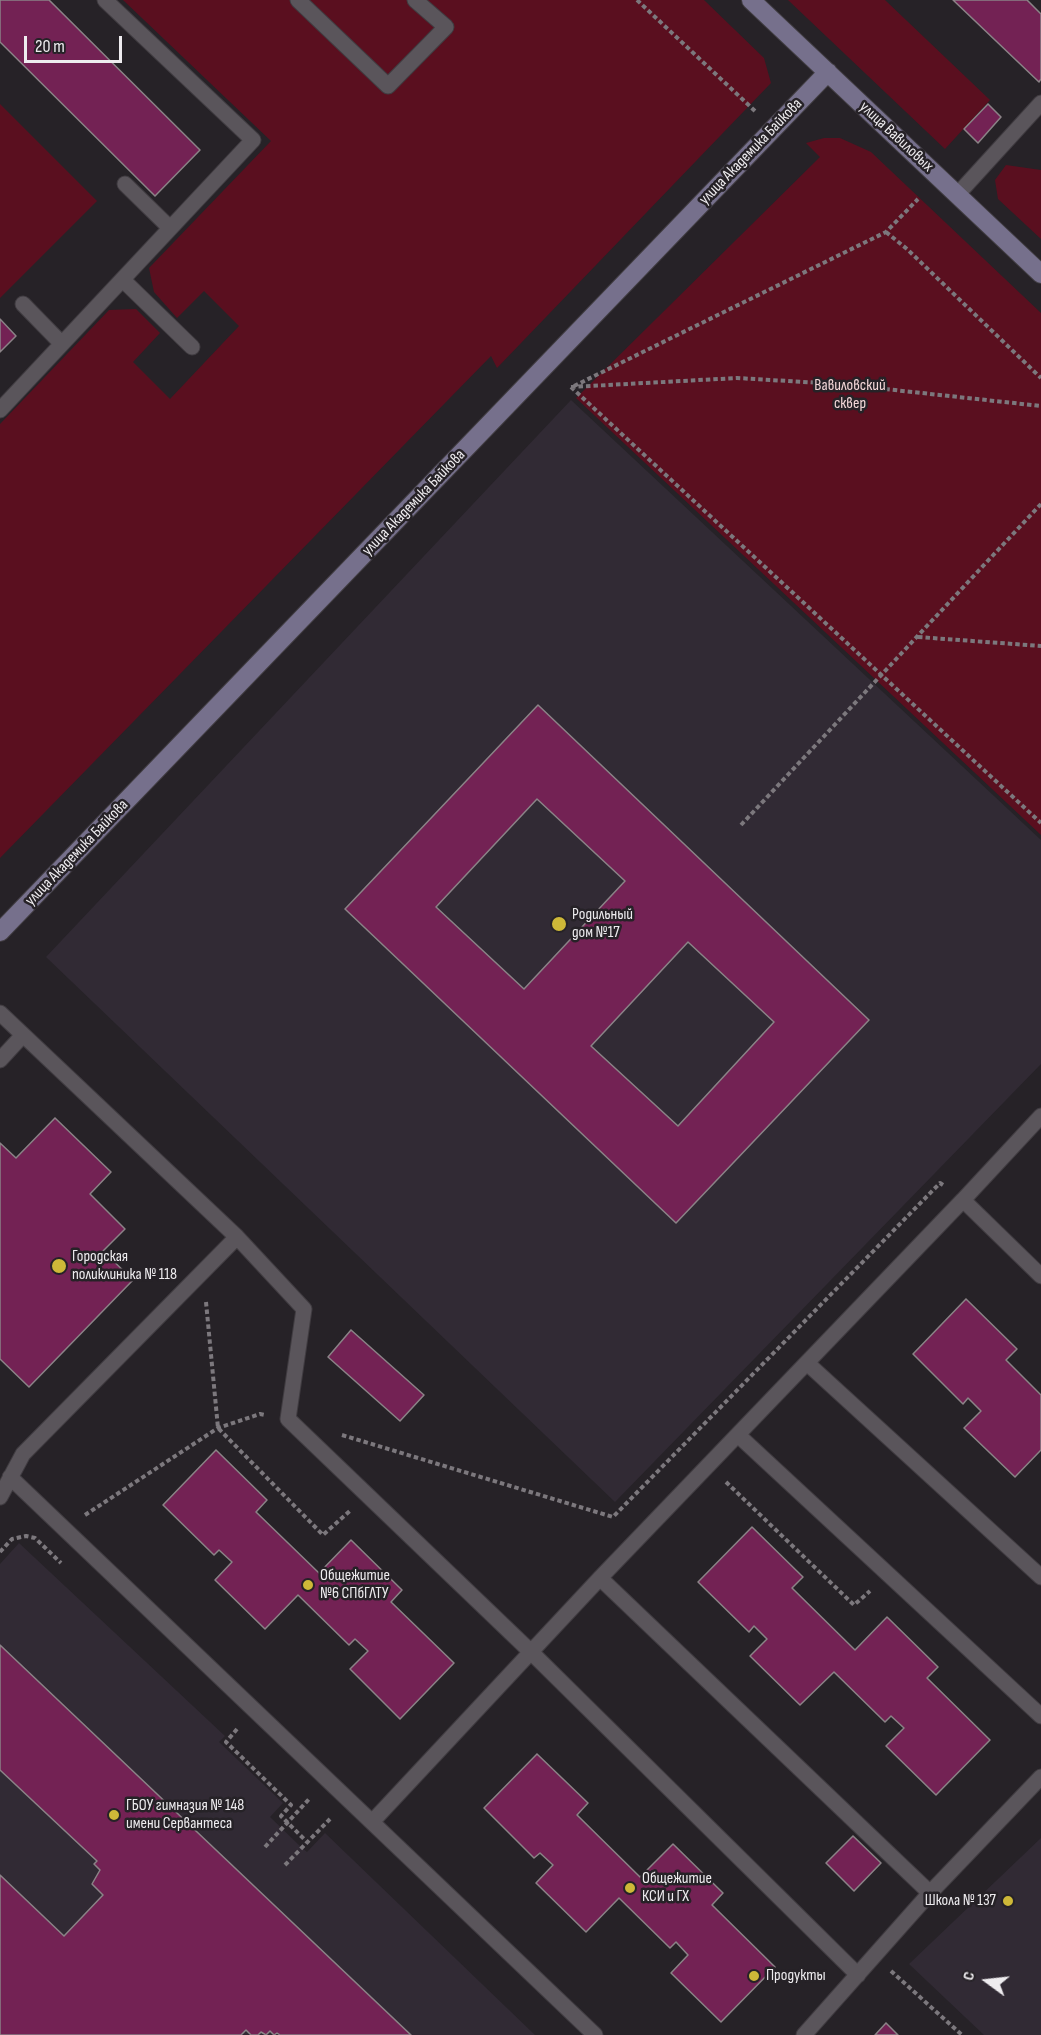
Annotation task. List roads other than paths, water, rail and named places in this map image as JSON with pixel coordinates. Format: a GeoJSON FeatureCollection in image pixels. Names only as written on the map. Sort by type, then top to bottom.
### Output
{"type":"FeatureCollection","features":[{"type":"Feature","properties":{"kind":"street","name":"улица Вавиловых"},"geometry":{"type":"LineString","coordinates":[[751,0],[1041,274]]}},
{"type":"Feature","properties":{"kind":"street","name":"улица Академика Байкова"},"geometry":{"type":"LineString","coordinates":[[0,932],[828,72]]}},
{"type":"Feature","properties":{"kind":"lane"},"geometry":{"type":"LineString","coordinates":[[0,410],[253,140],[105,0]]}},
{"type":"Feature","properties":{"kind":"lane"},"geometry":{"type":"LineString","coordinates":[[298,0],[388,86],[446,27],[416,0]]}},
{"type":"Feature","properties":{"kind":"lane"},"geometry":{"type":"LineString","coordinates":[[957,195],[1041,103]]}},
{"type":"Feature","properties":{"kind":"lane"},"geometry":{"type":"LineString","coordinates":[[125,184],[170,228]]}},
{"type":"Feature","properties":{"kind":"lane"},"geometry":{"type":"LineString","coordinates":[[123,280],[192,347]]}},
{"type":"Feature","properties":{"kind":"lane"},"geometry":{"type":"LineString","coordinates":[[22,304],[61,343]]}},
{"type":"Feature","properties":{"kind":"lane"},"geometry":{"type":"LineString","coordinates":[[0,1012],[237,1237],[304,1309],[288,1419],[532,1653],[858,1976]]}},
{"type":"Feature","properties":{"kind":"lane"},"geometry":{"type":"LineString","coordinates":[[0,1060],[23,1035]]}},
{"type":"Feature","properties":{"kind":"lane"},"geometry":{"type":"LineString","coordinates":[[372,1822],[600,1578],[1041,1116]]}},
{"type":"Feature","properties":{"kind":"lane"},"geometry":{"type":"LineString","coordinates":[[963,1200],[1041,1276]]}},
{"type":"Feature","properties":{"kind":"lane"},"geometry":{"type":"LineString","coordinates":[[0,1497],[23,1454],[237,1237]]}},
{"type":"Feature","properties":{"kind":"lane"},"geometry":{"type":"LineString","coordinates":[[807,1363],[1041,1577]]}},
{"type":"Feature","properties":{"kind":"lane"},"geometry":{"type":"LineString","coordinates":[[738,1435],[1041,1716]]}},
{"type":"Feature","properties":{"kind":"lane"},"geometry":{"type":"LineString","coordinates":[[10,1477],[595,2035]]}},
{"type":"Feature","properties":{"kind":"lane"},"geometry":{"type":"LineString","coordinates":[[600,1578],[930,1893]]}},
{"type":"Feature","properties":{"kind":"lane"},"geometry":{"type":"LineString","coordinates":[[804,2035],[930,1893],[1041,1777]]}},
{"type":"Feature","properties":{"kind":"place","name":"Родильный дом №17"},"geometry":{"type":"Point","coordinates":[559,924]}},
{"type":"Feature","properties":{"kind":"place","name":"Городская поликлиника № 118"},"geometry":{"type":"Point","coordinates":[59,1266]}},
{"type":"Feature","properties":{"kind":"place","name":"Общежитие №6 СПбГЛТУ"},"geometry":{"type":"Point","coordinates":[308,1585]}},
{"type":"Feature","properties":{"kind":"place","name":"ГБОУ гимназия № 148 имени Сервантеса"},"geometry":{"type":"Point","coordinates":[114,1815]}},
{"type":"Feature","properties":{"kind":"place","name":"Общежитие КСИ и ГХ"},"geometry":{"type":"Point","coordinates":[630,1888]}},
{"type":"Feature","properties":{"kind":"place","name":"Школа № 137"},"geometry":{"type":"Point","coordinates":[1008,1901]}},
{"type":"Feature","properties":{"kind":"place","name":"Продукты"},"geometry":{"type":"Point","coordinates":[754,1976]}},
{"type":"Feature","properties":{"kind":"park label","name":"Вавиловский сквер"},"geometry":{"type":"Point","coordinates":[850,395]}}]}
